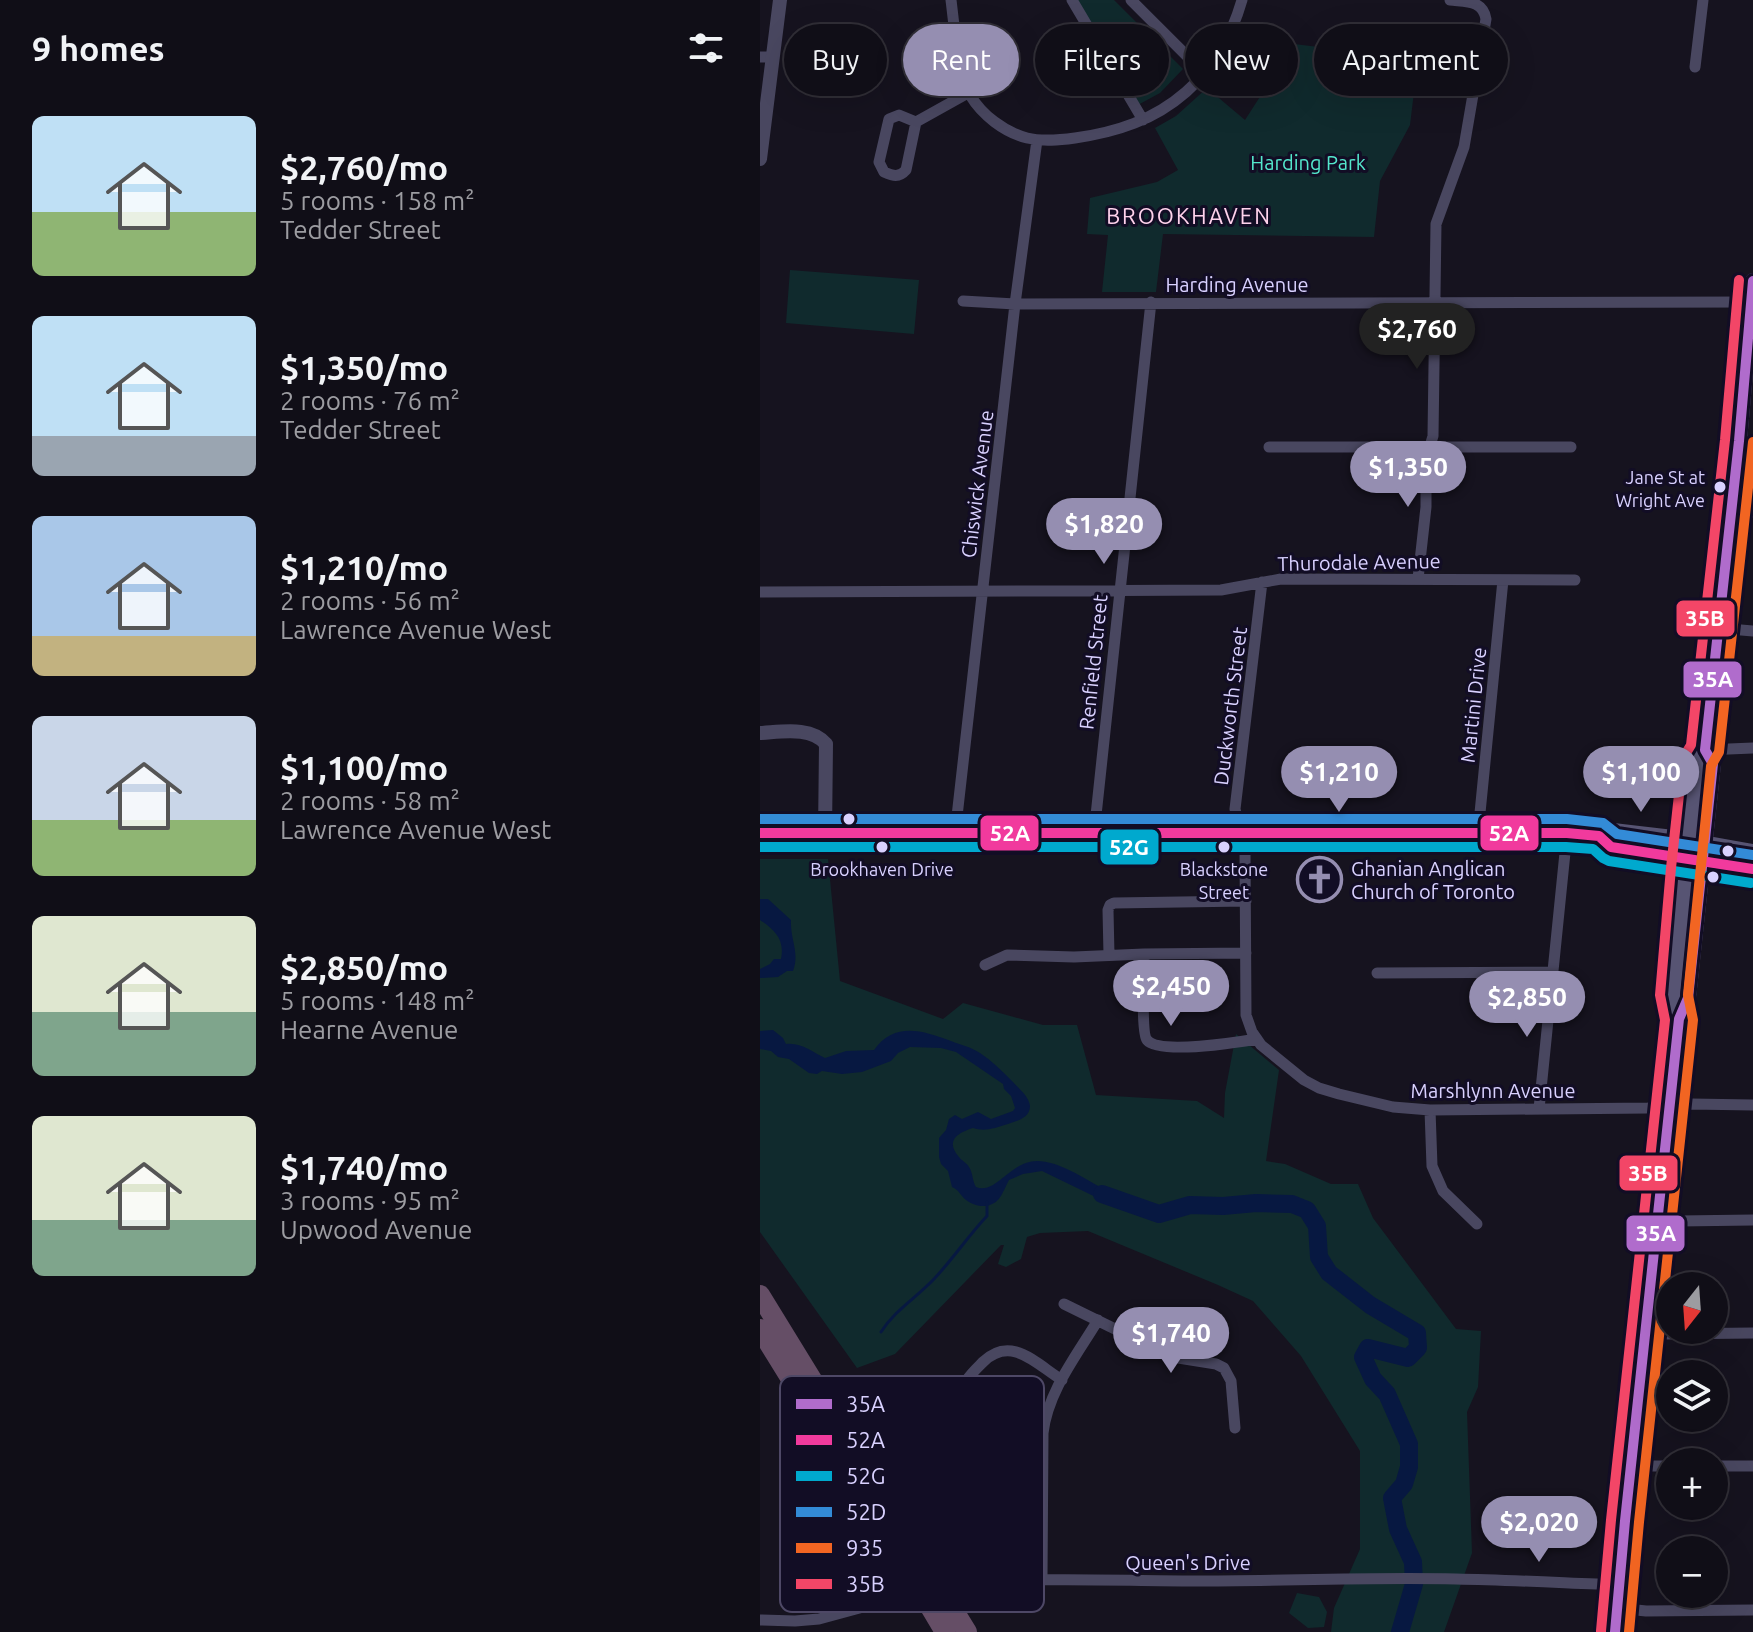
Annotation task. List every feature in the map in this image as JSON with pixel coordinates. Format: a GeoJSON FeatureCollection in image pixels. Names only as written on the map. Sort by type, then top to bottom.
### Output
{"type":"FeatureCollection","features":[{"type":"Feature","properties":{"kind":"highway"},"geometry":{"type":"LineString","coordinates":[[760,1295],[810,1376]]}},
{"type":"Feature","properties":{"kind":"highway"},"geometry":{"type":"LineString","coordinates":[[760,1329],[789,1376]]}},
{"type":"Feature","properties":{"kind":"highway"},"geometry":{"type":"LineString","coordinates":[[933,1612],[945,1632]]}},
{"type":"Feature","properties":{"kind":"highway"},"geometry":{"type":"LineString","coordinates":[[955,1612],[967,1632]]}},
{"type":"Feature","properties":{"kind":"main road"},"geometry":{"type":"LineString","coordinates":[[1615,1632],[1679,1019],[1674,996],[1696,842],[1713,764],[1705,750],[1753,281]]}},
{"type":"Feature","properties":{"kind":"main road"},"geometry":{"type":"LineString","coordinates":[[760,833],[1567,833],[1599,836],[1613,831],[1753,852]]}},
{"type":"Feature","properties":{"kind":"main road"},"geometry":{"type":"LineString","coordinates":[[1599,836],[1611,847],[1753,869]]}},
{"type":"Feature","properties":{"kind":"street"},"geometry":{"type":"LineString","coordinates":[[760,159],[766,57],[780,0]]}},
{"type":"Feature","properties":{"kind":"street"},"geometry":{"type":"LineString","coordinates":[[951,0],[955,24]]}},
{"type":"Feature","properties":{"kind":"street"},"geometry":{"type":"LineString","coordinates":[[1072,0],[1143,120]]}},
{"type":"Feature","properties":{"kind":"street"},"geometry":{"type":"LineString","coordinates":[[1131,0],[1185,54]]}},
{"type":"Feature","properties":{"kind":"street"},"geometry":{"type":"LineString","coordinates":[[1236,24],[1242,0]]}},
{"type":"Feature","properties":{"kind":"street"},"geometry":{"type":"LineString","coordinates":[[1418,579],[1426,507],[1426,459],[1433,436],[1436,224],[1464,147],[1486,19],[1485,11],[1475,2],[1450,0]]}},
{"type":"Feature","properties":{"kind":"street"},"geometry":{"type":"LineString","coordinates":[[1695,67],[1703,0]]}},
{"type":"Feature","properties":{"kind":"street"},"geometry":{"type":"LineString","coordinates":[[970,96],[998,124],[1012,132],[1037,140],[1057,140],[1127,127],[1167,107],[1185,93]]}},
{"type":"Feature","properties":{"kind":"street"},"geometry":{"type":"LineString","coordinates":[[916,122],[899,115],[889,119],[879,162],[884,172],[901,175],[906,170],[916,122],[963,96]]}},
{"type":"Feature","properties":{"kind":"street","name":"Chiswick Avenue"},"geometry":{"type":"LineString","coordinates":[[955,834],[1015,304],[1037,140]]}},
{"type":"Feature","properties":{"kind":"street","name":"Harding Avenue"},"geometry":{"type":"LineString","coordinates":[[963,301],[1015,304],[1751,302]]}},
{"type":"Feature","properties":{"kind":"street","name":"Renfield Street"},"geometry":{"type":"LineString","coordinates":[[1094,834],[1151,302]]}},
{"type":"Feature","properties":{"kind":"street"},"geometry":{"type":"LineString","coordinates":[[1269,447],[1571,447]]}},
{"type":"Feature","properties":{"kind":"street"},"geometry":{"type":"LineString","coordinates":[[1731,511],[1753,512]]}},
{"type":"Feature","properties":{"kind":"street","name":"Thurodale Avenue"},"geometry":{"type":"LineString","coordinates":[[760,592],[1221,590],[1281,579],[1575,580]]}},
{"type":"Feature","properties":{"kind":"street","name":"Martini Drive"},"geometry":{"type":"LineString","coordinates":[[1478,833],[1503,580]]}},
{"type":"Feature","properties":{"kind":"street","name":"Duckworth Street"},"geometry":{"type":"LineString","coordinates":[[1240,834],[1235,809],[1262,582]]}},
{"type":"Feature","properties":{"kind":"street"},"geometry":{"type":"LineString","coordinates":[[1718,628],[1753,631]]}},
{"type":"Feature","properties":{"kind":"street"},"geometry":{"type":"LineString","coordinates":[[760,733],[811,733],[826,744],[825,834]]}},
{"type":"Feature","properties":{"kind":"street"},"geometry":{"type":"LineString","coordinates":[[1705,750],[1753,748]]}},
{"type":"Feature","properties":{"kind":"street"},"geometry":{"type":"LineString","coordinates":[[1539,1109],[1567,833]]}},
{"type":"Feature","properties":{"kind":"street"},"geometry":{"type":"LineString","coordinates":[[1144,954],[1145,1038],[1149,1042],[1200,1046],[1257,1039],[1246,1015],[1245,851],[1240,834]]}},
{"type":"Feature","properties":{"kind":"street"},"geometry":{"type":"LineString","coordinates":[[1109,955],[1108,910],[1114,903],[1246,901]]}},
{"type":"Feature","properties":{"kind":"street"},"geometry":{"type":"LineString","coordinates":[[985,965],[1007,955],[1246,953]]}},
{"type":"Feature","properties":{"kind":"street"},"geometry":{"type":"LineString","coordinates":[[1377,973],[1552,972]]}},
{"type":"Feature","properties":{"kind":"street","name":"Marshlynn Avenue"},"geometry":{"type":"LineString","coordinates":[[1257,1039],[1296,1074],[1319,1088],[1393,1107],[1430,1110],[1753,1105]]}},
{"type":"Feature","properties":{"kind":"street"},"geometry":{"type":"LineString","coordinates":[[1430,1110],[1432,1166],[1443,1191],[1477,1224]]}},
{"type":"Feature","properties":{"kind":"street"},"geometry":{"type":"LineString","coordinates":[[1658,1219],[1753,1220]]}},
{"type":"Feature","properties":{"kind":"street"},"geometry":{"type":"LineString","coordinates":[[1064,1304],[1172,1357],[1224,1368],[1231,1381],[1235,1428]]}},
{"type":"Feature","properties":{"kind":"street"},"geometry":{"type":"LineString","coordinates":[[1044,1429],[1050,1403],[1098,1320]]}},
{"type":"Feature","properties":{"kind":"street"},"geometry":{"type":"LineString","coordinates":[[1646,1331],[1664,1334],[1753,1333]]}},
{"type":"Feature","properties":{"kind":"street"},"geometry":{"type":"LineString","coordinates":[[969,1376],[988,1357],[1006,1349],[1018,1351],[1062,1380]]}},
{"type":"Feature","properties":{"kind":"street"},"geometry":{"type":"LineString","coordinates":[[1632,1466],[1656,1466]]}},
{"type":"Feature","properties":{"kind":"street"},"geometry":{"type":"LineString","coordinates":[[1728,1466],[1753,1466]]}},
{"type":"Feature","properties":{"kind":"street","name":"Queen's Drive"},"geometry":{"type":"LineString","coordinates":[[1044,1579],[1456,1579],[1620,1585]]}},
{"type":"Feature","properties":{"kind":"street"},"geometry":{"type":"LineString","coordinates":[[1618,1608],[1646,1611],[1753,1610]]}},
{"type":"Feature","properties":{"kind":"street","name":"Queen's Drive"},"geometry":{"type":"LineString","coordinates":[[760,1620],[819,1619],[847,1612]]}},
{"type":"Feature","properties":{"kind":"green space"},"geometry":{"type":"Polygon","coordinates":[[[1077,0],[1114,0],[1138,24],[1090,24],[1077,0]]]}},
{"type":"Feature","properties":{"kind":"green space","name":"Harding Park"},"geometry":{"type":"Polygon","coordinates":[[[1298,44],[1314,46],[1314,96],[1414,96],[1410,125],[1380,181],[1374,237],[1163,234],[1156,292],[1102,292],[1108,235],[1087,234],[1090,198],[1157,182],[1178,170],[1155,128],[1176,116],[1198,96],[1216,96],[1245,120],[1260,96],[1298,96],[1298,44]]]}},
{"type":"Feature","properties":{"kind":"green space"},"geometry":{"type":"Polygon","coordinates":[[[1169,55],[1183,69],[1169,84],[1169,55]]]}},
{"type":"Feature","properties":{"kind":"green space"},"geometry":{"type":"Polygon","coordinates":[[[1130,96],[1154,96],[1136,106],[1130,96]]]}},
{"type":"Feature","properties":{"kind":"green space"},"geometry":{"type":"Polygon","coordinates":[[[790,270],[919,280],[914,334],[786,323],[790,270]]]}},
{"type":"Feature","properties":{"kind":"green space"},"geometry":{"type":"Polygon","coordinates":[[[760,859],[828,859],[840,981],[943,1019],[963,1003],[1043,1025],[1077,1025],[1096,1095],[1197,1101],[1224,1118],[1225,1093],[1236,1034],[1279,1070],[1266,1161],[1285,1164],[1331,1184],[1358,1184],[1373,1218],[1456,1329],[1481,1331],[1478,1387],[1467,1412],[1472,1553],[1444,1632],[1331,1632],[1334,1608],[1360,1549],[1360,1451],[1301,1356],[1253,1301],[1218,1285],[1088,1231],[1040,1233],[1027,1237],[1021,1259],[1006,1267],[998,1264],[1004,1245],[1001,1245],[895,1354],[857,1368],[760,1232],[760,859]]]}},
{"type":"Feature","properties":{"kind":"green space"},"geometry":{"type":"Polygon","coordinates":[[[1297,1593],[1319,1597],[1327,1612],[1324,1627],[1308,1628],[1289,1613],[1297,1593]]]}},
{"type":"Feature","properties":{"kind":"water"},"geometry":{"type":"Polygon","coordinates":[[[760,899],[768,899],[791,920],[795,964],[793,971],[778,977],[760,978],[760,969],[774,959],[781,959],[782,946],[778,936],[760,920],[760,899]]]}},
{"type":"Feature","properties":{"kind":"water"},"geometry":{"type":"Polygon","coordinates":[[[773,1030],[786,1044],[802,1046],[825,1058],[846,1051],[874,1050],[891,1035],[910,1031],[930,1034],[977,1051],[1012,1081],[1030,1106],[1028,1113],[1019,1120],[990,1129],[973,1128],[955,1138],[955,1151],[969,1167],[976,1187],[990,1186],[1027,1162],[1045,1162],[1126,1196],[1123,1207],[1110,1204],[1042,1171],[1009,1180],[994,1203],[984,1206],[970,1203],[952,1187],[948,1171],[941,1164],[939,1138],[946,1130],[949,1119],[955,1115],[962,1119],[978,1112],[991,1119],[1013,1111],[1011,1096],[1003,1084],[956,1052],[941,1048],[910,1047],[891,1061],[862,1072],[809,1073],[789,1059],[760,1049],[760,1031],[773,1030]]]}},
{"type":"Feature","properties":{"kind":"waterway"},"geometry":{"type":"LineString","coordinates":[[1102,1194],[1159,1214],[1190,1205],[1256,1203],[1292,1204],[1307,1210],[1317,1226],[1319,1257],[1329,1273],[1370,1305],[1417,1333],[1418,1348],[1408,1358],[1368,1348],[1363,1357],[1373,1379],[1387,1394],[1409,1444],[1409,1467],[1404,1484],[1392,1498],[1398,1529],[1413,1562],[1414,1584],[1400,1632]]}},
{"type":"Feature","properties":{"kind":"waterway"},"geometry":{"type":"LineString","coordinates":[[881,1332],[934,1279],[987,1216],[987,1202]]}},
{"type":"Feature","properties":{"kind":"transit line","name":"35B"},"geometry":{"type":"LineString","coordinates":[[1601,1631],[1665,1020],[1660,995],[1671,868],[1683,758],[1691,745],[1725,440],[1739,280]]}},
{"type":"Feature","properties":{"kind":"transit line","name":"35A"},"geometry":{"type":"LineString","coordinates":[[1615,1632],[1679,1019],[1688,998],[1713,764],[1705,750],[1753,281]]}},
{"type":"Feature","properties":{"kind":"transit line","name":"935"},"geometry":{"type":"LineString","coordinates":[[1629,1632],[1693,1020],[1688,995],[1711,766],[1719,752],[1753,442]]}},
{"type":"Feature","properties":{"kind":"transit line","name":"52D"},"geometry":{"type":"LineString","coordinates":[[760,819],[1567,819],[1603,823],[1617,834],[1753,855]]}},
{"type":"Feature","properties":{"kind":"transit line","name":"52A"},"geometry":{"type":"LineString","coordinates":[[760,833],[1567,833],[1599,836],[1611,847],[1753,869]]}},
{"type":"Feature","properties":{"kind":"transit line","name":"52G"},"geometry":{"type":"LineString","coordinates":[[760,847],[1566,847],[1593,849],[1609,861],[1751,883]]}},
{"type":"Feature","properties":{"kind":"place","name":"Jane St at Wright Ave"},"geometry":{"type":"Point","coordinates":[1720,487]}},
{"type":"Feature","properties":{"kind":"place","name":"Brookhaven Drive"},"geometry":{"type":"Point","coordinates":[882,847]}},
{"type":"Feature","properties":{"kind":"place","name":"Blackstone Street"},"geometry":{"type":"Point","coordinates":[1224,847]}},
{"type":"Feature","properties":{"kind":"place","name":"Ghanian Anglican Church of Toronto"},"geometry":{"type":"Point","coordinates":[1320,879]}},
{"type":"Feature","properties":{"kind":"district","name":"BROOKHAVEN"},"geometry":{"type":"Point","coordinates":[1189,215]}}]}
